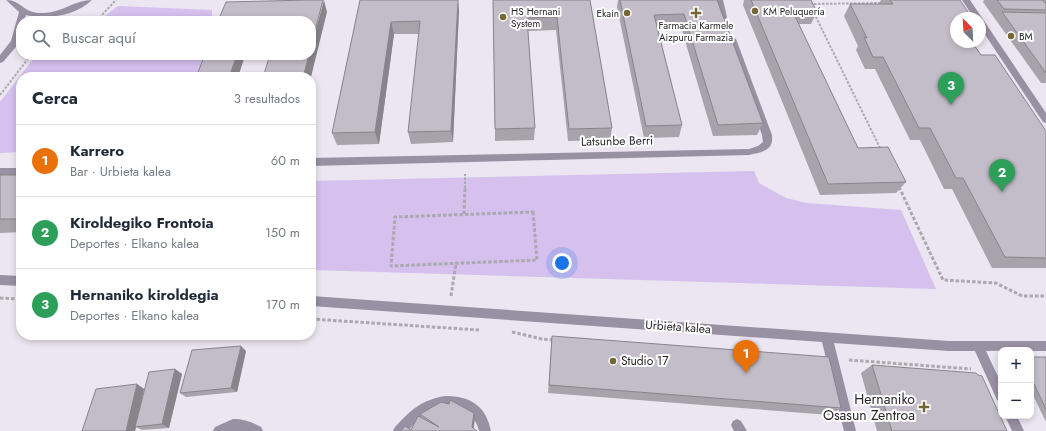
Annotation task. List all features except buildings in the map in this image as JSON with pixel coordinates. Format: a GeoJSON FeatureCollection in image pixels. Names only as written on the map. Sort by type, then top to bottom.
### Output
{"type":"FeatureCollection","features":[{"type":"Feature","properties":{"kind":"street"},"geometry":{"type":"LineString","coordinates":[[14,1],[23,11],[39,15],[59,12],[81,5],[88,0]]}},
{"type":"Feature","properties":{"kind":"street","name":"Latsunbe Berri"},"geometry":{"type":"LineString","coordinates":[[316,162],[749,152],[761,149],[768,143],[767,134],[719,7],[719,0]]}},
{"type":"Feature","properties":{"kind":"street"},"geometry":{"type":"LineString","coordinates":[[966,0],[974,12]]}},
{"type":"Feature","properties":{"kind":"street"},"geometry":{"type":"LineString","coordinates":[[22,16],[23,11]]}},
{"type":"Feature","properties":{"kind":"street"},"geometry":{"type":"LineString","coordinates":[[53,16],[59,12]]}},
{"type":"Feature","properties":{"kind":"street"},"geometry":{"type":"LineString","coordinates":[[986,30],[1046,120]]}},
{"type":"Feature","properties":{"kind":"street"},"geometry":{"type":"LineString","coordinates":[[0,60],[16,42]]}},
{"type":"Feature","properties":{"kind":"street"},"geometry":{"type":"LineString","coordinates":[[0,172],[16,172]]}},
{"type":"Feature","properties":{"kind":"street"},"geometry":{"type":"LineString","coordinates":[[0,280],[16,281]]}},
{"type":"Feature","properties":{"kind":"street","name":"Urbieta kalea"},"geometry":{"type":"LineString","coordinates":[[316,301],[949,346],[1046,346]]}},
{"type":"Feature","properties":{"kind":"street"},"geometry":{"type":"LineString","coordinates":[[828,338],[850,431]]}},
{"type":"Feature","properties":{"kind":"street"},"geometry":{"type":"LineString","coordinates":[[978,346],[998,389]]}},
{"type":"Feature","properties":{"kind":"street"},"geometry":{"type":"LineString","coordinates":[[399,431],[420,410],[436,402],[451,401],[472,408],[482,419],[486,431]]}},
{"type":"Feature","properties":{"kind":"street"},"geometry":{"type":"LineString","coordinates":[[1012,419],[1018,431]]}},
{"type":"Feature","properties":{"kind":"street"},"geometry":{"type":"LineString","coordinates":[[222,430],[240,424],[257,431]]}},
{"type":"Feature","properties":{"kind":"path"},"geometry":{"type":"LineString","coordinates":[[100,16],[116,0]]}},
{"type":"Feature","properties":{"kind":"path"},"geometry":{"type":"LineString","coordinates":[[884,156],[809,4],[885,3]]}},
{"type":"Feature","properties":{"kind":"path"},"geometry":{"type":"LineString","coordinates":[[18,72],[27,60]]}},
{"type":"Feature","properties":{"kind":"path"},"geometry":{"type":"LineString","coordinates":[[0,95],[16,74]]}},
{"type":"Feature","properties":{"kind":"path"},"geometry":{"type":"LineString","coordinates":[[464,214],[465,174]]}},
{"type":"Feature","properties":{"kind":"path"},"geometry":{"type":"LineString","coordinates":[[898,184],[943,280],[996,283],[1022,296],[1046,296]]}},
{"type":"Feature","properties":{"kind":"path"},"geometry":{"type":"LineString","coordinates":[[533,212],[537,260],[391,266],[396,217],[464,214],[533,212]]}},
{"type":"Feature","properties":{"kind":"path"},"geometry":{"type":"LineString","coordinates":[[448,311],[456,263]]}},
{"type":"Feature","properties":{"kind":"path"},"geometry":{"type":"LineString","coordinates":[[0,298],[16,299]]}},
{"type":"Feature","properties":{"kind":"path"},"geometry":{"type":"LineString","coordinates":[[316,319],[482,330]]}},
{"type":"Feature","properties":{"kind":"path"},"geometry":{"type":"LineString","coordinates":[[505,332],[542,339],[557,340]]}},
{"type":"Feature","properties":{"kind":"path"},"geometry":{"type":"LineString","coordinates":[[833,359],[972,369],[986,363]]}},
{"type":"Feature","properties":{"kind":"shaded area"},"geometry":{"type":"Polygon","coordinates":[[[118,6],[212,10],[212,16],[105,16],[118,6]]]}},
{"type":"Feature","properties":{"kind":"shaded area"},"geometry":{"type":"Polygon","coordinates":[[[32,60],[210,60],[204,72],[23,72],[32,60]]]}},
{"type":"Feature","properties":{"kind":"shaded area"},"geometry":{"type":"Polygon","coordinates":[[[16,81],[16,152],[0,153],[0,102],[16,81]]]}},
{"type":"Feature","properties":{"kind":"shaded area"},"geometry":{"type":"Polygon","coordinates":[[[754,171],[759,183],[786,198],[807,203],[901,210],[936,289],[316,270],[316,181],[754,171]]]}},
{"type":"Feature","properties":{"kind":"place","name":"KM Peluquería"},"geometry":{"type":"Point","coordinates":[755,11]}},
{"type":"Feature","properties":{"kind":"place","name":"Ekain"},"geometry":{"type":"Point","coordinates":[627,13]}},
{"type":"Feature","properties":{"kind":"place","name":"Farmacia Karmele Aizpuru Farmazia"},"geometry":{"type":"Point","coordinates":[696,13]}},
{"type":"Feature","properties":{"kind":"place","name":"HS Hernani System"},"geometry":{"type":"Point","coordinates":[503,17]}},
{"type":"Feature","properties":{"kind":"place","name":"BM"},"geometry":{"type":"Point","coordinates":[1011,36]}},
{"type":"Feature","properties":{"kind":"place","name":"Hernaniko kiroldegia"},"geometry":{"type":"Point","coordinates":[951,105]}},
{"type":"Feature","properties":{"kind":"place","name":"Kiroldegiko Frontoia"},"geometry":{"type":"Point","coordinates":[1002,192]}},
{"type":"Feature","properties":{"kind":"place","name":"Studio 17"},"geometry":{"type":"Point","coordinates":[613,361]}},
{"type":"Feature","properties":{"kind":"place","name":"Karrero"},"geometry":{"type":"Point","coordinates":[746,373]}},
{"type":"Feature","properties":{"kind":"place","name":"Hernaniko Osasun Zentroa"},"geometry":{"type":"Point","coordinates":[924,407]}}]}
